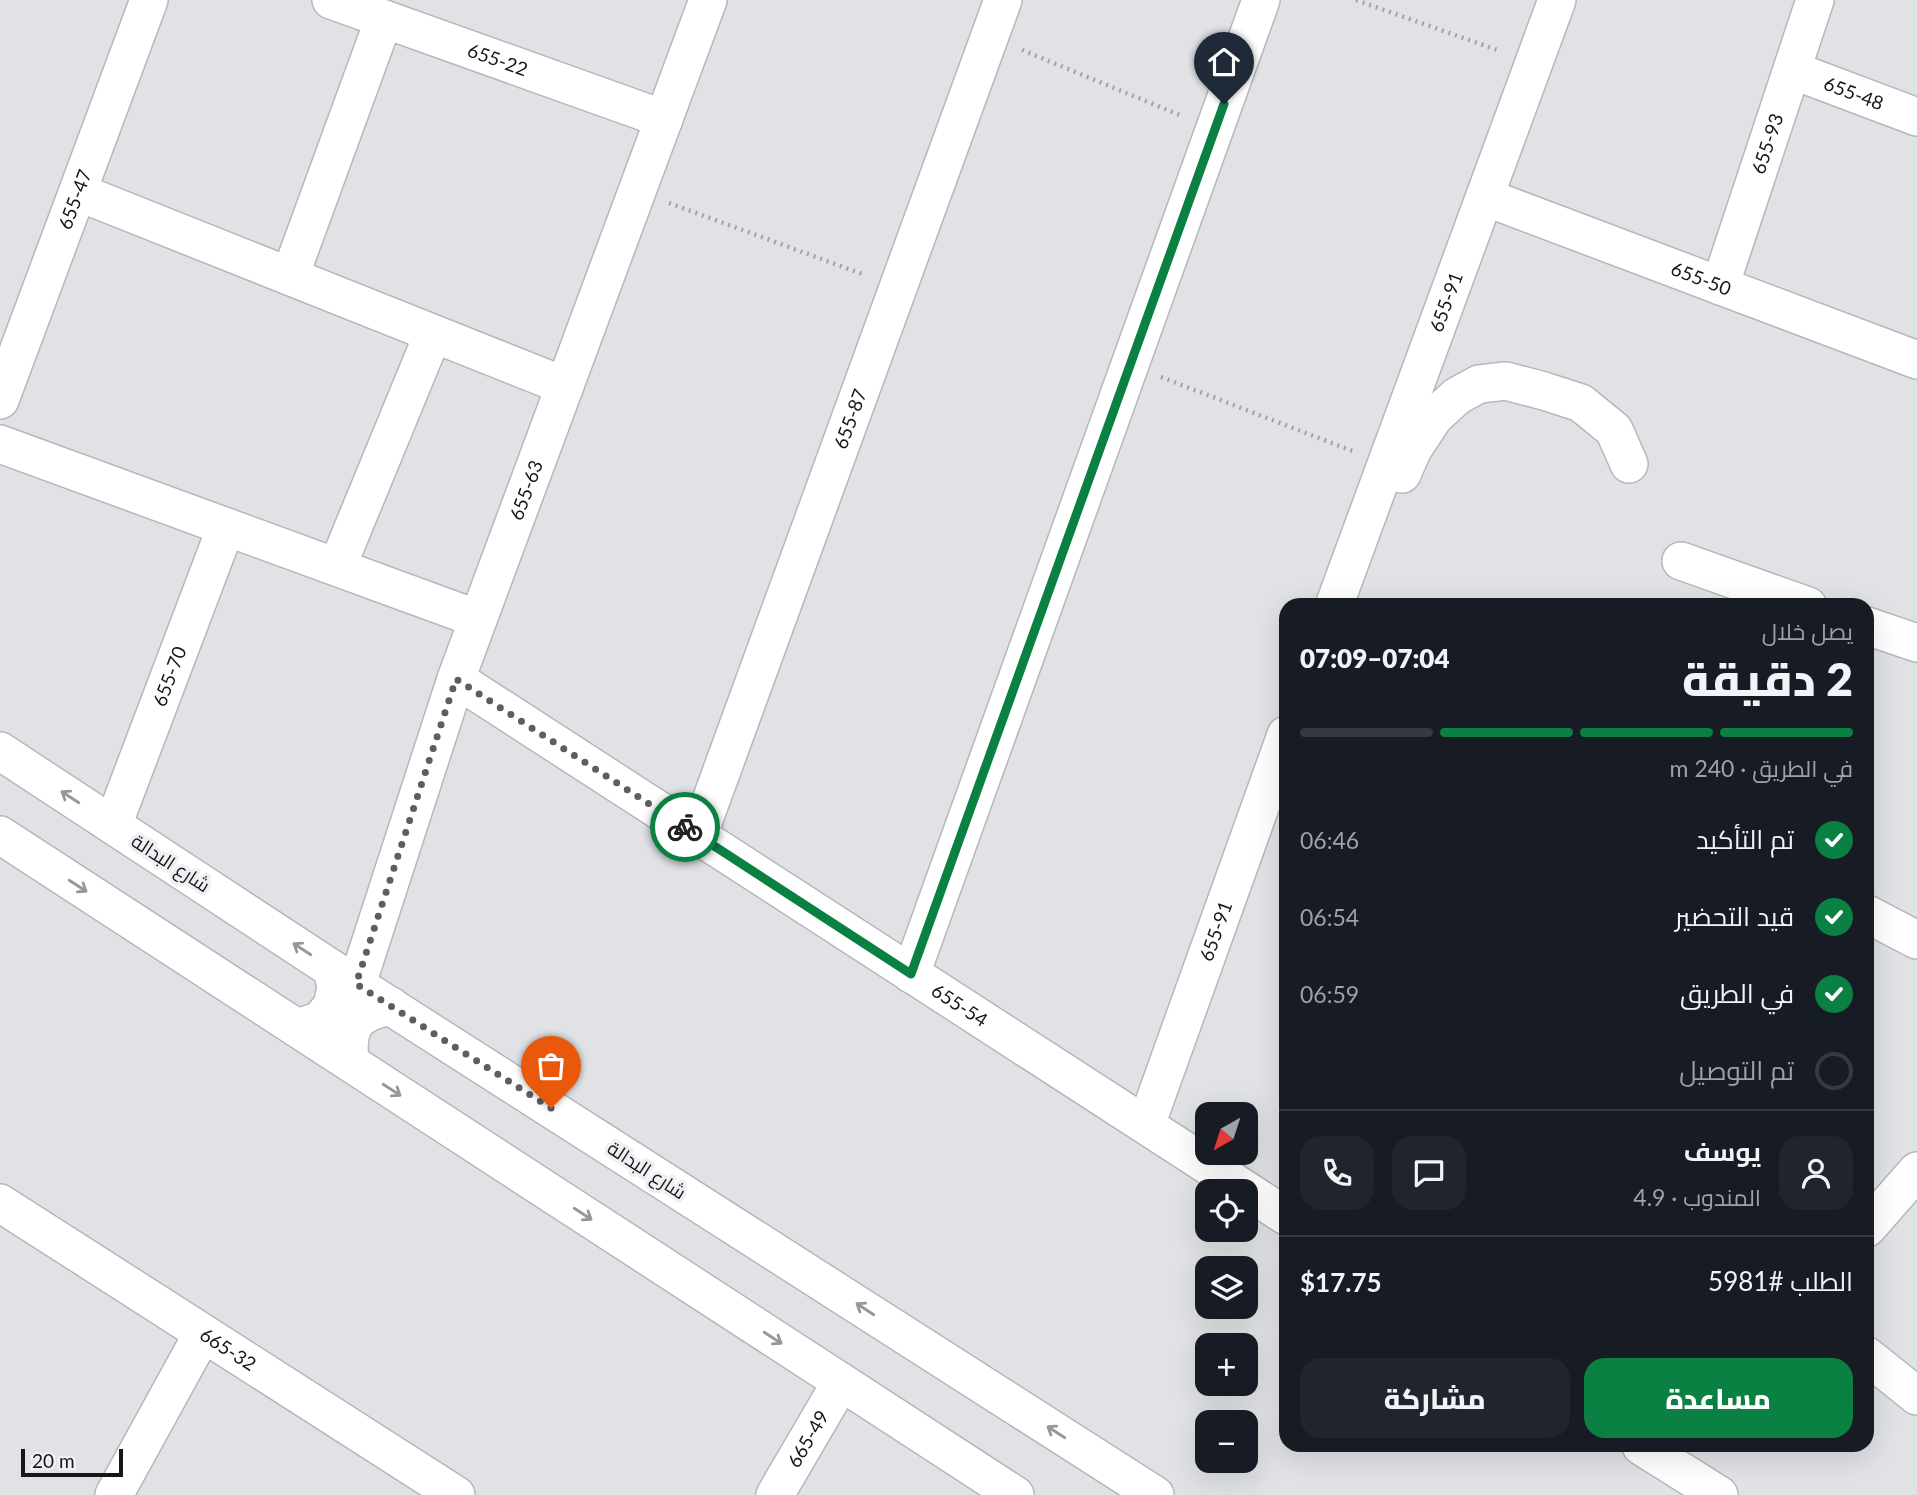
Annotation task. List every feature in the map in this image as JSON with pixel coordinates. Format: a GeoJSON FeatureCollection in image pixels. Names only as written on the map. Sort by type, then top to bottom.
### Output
{"type":"FeatureCollection","features":[{"type":"Feature","properties":{"kind":"street","name":"655-47"},"geometry":{"type":"LineString","coordinates":[[0,397],[149,0]]}},
{"type":"Feature","properties":{"kind":"street","name":"655-22"},"geometry":{"type":"LineString","coordinates":[[331,0],[664,119]]}},
{"type":"Feature","properties":{"kind":"street","name":"655-63"},"geometry":{"type":"LineString","coordinates":[[297,1028],[319,1021],[332,1006],[336,986],[344,976],[708,0]]}},
{"type":"Feature","properties":{"kind":"street","name":"655-87"},"geometry":{"type":"LineString","coordinates":[[698,836],[1003,0]]}},
{"type":"Feature","properties":{"kind":"street"},"geometry":{"type":"LineString","coordinates":[[911,974],[1261,0]]}},
{"type":"Feature","properties":{"kind":"street","name":"655-91"},"geometry":{"type":"LineString","coordinates":[[1337,598],[1558,0]]}},
{"type":"Feature","properties":{"kind":"street","name":"655-93"},"geometry":{"type":"LineString","coordinates":[[1720,286],[1815,0]]}},
{"type":"Feature","properties":{"kind":"street"},"geometry":{"type":"LineString","coordinates":[[290,276],[384,19]]}},
{"type":"Feature","properties":{"kind":"street","name":"655-48"},"geometry":{"type":"LineString","coordinates":[[1792,70],[1917,117]]}},
{"type":"Feature","properties":{"kind":"street"},"geometry":{"type":"LineString","coordinates":[[78,192],[565,386]]}},
{"type":"Feature","properties":{"kind":"street","name":"655-50"},"geometry":{"type":"LineString","coordinates":[[1485,197],[1917,360]]}},
{"type":"Feature","properties":{"kind":"street"},"geometry":{"type":"LineString","coordinates":[[337,567],[433,334]]}},
{"type":"Feature","properties":{"kind":"street"},"geometry":{"type":"LineString","coordinates":[[1358,598],[1413,449],[1434,417],[1457,396],[1479,384],[1506,381],[1581,403],[1614,429],[1629,464]]}},
{"type":"Feature","properties":{"kind":"street"},"geometry":{"type":"LineString","coordinates":[[0,444],[478,619]]}},
{"type":"Feature","properties":{"kind":"street","name":"655-70"},"geometry":{"type":"LineString","coordinates":[[113,825],[226,527]]}},
{"type":"Feature","properties":{"kind":"street"},"geometry":{"type":"LineString","coordinates":[[1681,561],[1785,598]]}},
{"type":"Feature","properties":{"kind":"street"},"geometry":{"type":"LineString","coordinates":[[1874,628],[1917,643]]}},
{"type":"Feature","properties":{"kind":"street","name":"655-54"},"geometry":{"type":"LineString","coordinates":[[456,679],[1279,1211]]}},
{"type":"Feature","properties":{"kind":"street","name":"شارع البدالة"},"geometry":{"type":"LineString","coordinates":[[0,751],[344,976],[1155,1495]]}},
{"type":"Feature","properties":{"kind":"street","name":"655-91"},"geometry":{"type":"LineString","coordinates":[[1146,1125],[1279,754]]}},
{"type":"Feature","properties":{"kind":"street"},"geometry":{"type":"LineString","coordinates":[[0,835],[1015,1495]]}},
{"type":"Feature","properties":{"kind":"street"},"geometry":{"type":"LineString","coordinates":[[1874,918],[1917,940]]}},
{"type":"Feature","properties":{"kind":"street"},"geometry":{"type":"LineString","coordinates":[[350,1062],[347,1041],[356,1022],[371,1010],[391,1006]]}},
{"type":"Feature","properties":{"kind":"street"},"geometry":{"type":"LineString","coordinates":[[1874,1220],[1917,1171]]}},
{"type":"Feature","properties":{"kind":"street","name":"665-32"},"geometry":{"type":"LineString","coordinates":[[0,1203],[203,1333],[421,1485],[456,1495]]}},
{"type":"Feature","properties":{"kind":"street"},"geometry":{"type":"LineString","coordinates":[[114,1495],[203,1333]]}},
{"type":"Feature","properties":{"kind":"street"},"geometry":{"type":"LineString","coordinates":[[1874,1362],[1917,1396]]}},
{"type":"Feature","properties":{"kind":"street","name":"665-49"},"geometry":{"type":"LineString","coordinates":[[775,1495],[841,1382]]}},
{"type":"Feature","properties":{"kind":"street"},"geometry":{"type":"LineString","coordinates":[[1662,1452],[1703,1491]]}},
{"type":"Feature","properties":{"kind":"street"},"geometry":{"type":"LineString","coordinates":[[1099,1459],[1105,1483],[1102,1495]]}},
{"type":"Feature","properties":{"kind":"path"},"geometry":{"type":"LineString","coordinates":[[1356,0],[1534,63]]}},
{"type":"Feature","properties":{"kind":"path"},"geometry":{"type":"LineString","coordinates":[[989,37],[1215,130]]}},
{"type":"Feature","properties":{"kind":"path"},"geometry":{"type":"LineString","coordinates":[[637,191],[898,288]]}},
{"type":"Feature","properties":{"kind":"path"},"geometry":{"type":"LineString","coordinates":[[1130,365],[1386,464]]}},
{"type":"Feature","properties":{"kind":"way so far"},"geometry":{"type":"LineString","coordinates":[[551,1108],[356,984],[456,679],[685,827]]}},
{"type":"Feature","properties":{"kind":"route"},"geometry":{"type":"LineString","coordinates":[[685,827],[911,974],[1224,104]]}}]}
